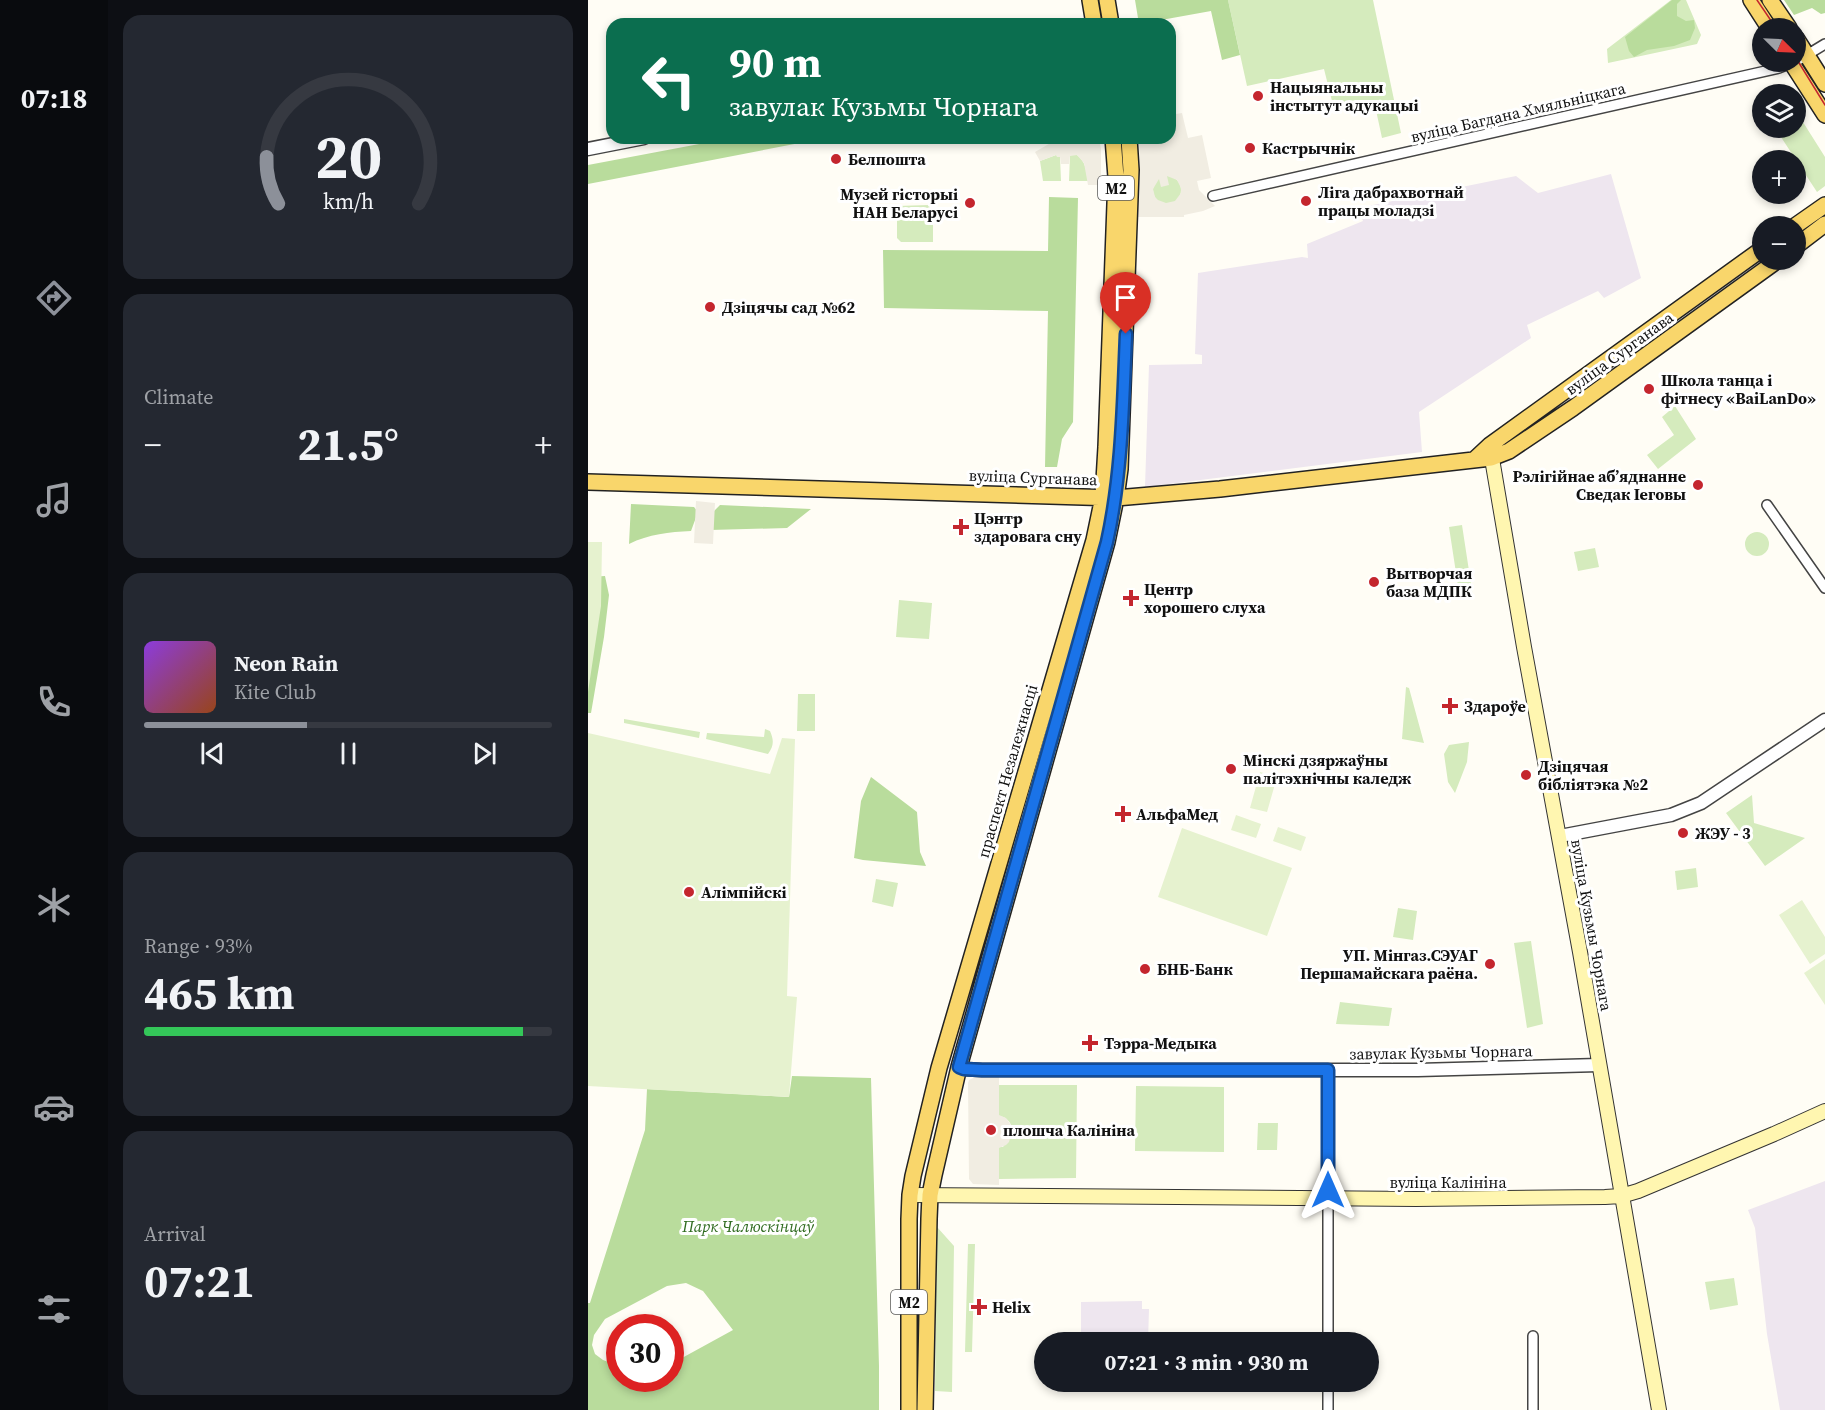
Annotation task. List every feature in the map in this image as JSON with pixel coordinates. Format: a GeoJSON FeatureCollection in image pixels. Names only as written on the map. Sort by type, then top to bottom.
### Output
{"type":"FeatureCollection","features":[{"type":"Feature","properties":{"kind":"main road"},"geometry":{"type":"LineString","coordinates":[[1090,0],[1093,18]]}},
{"type":"Feature","properties":{"kind":"main road"},"geometry":{"type":"LineString","coordinates":[[1107,0],[1110,18]]}},
{"type":"Feature","properties":{"kind":"main road"},"geometry":{"type":"LineString","coordinates":[[1751,0],[1763,18]]}},
{"type":"Feature","properties":{"kind":"main road"},"geometry":{"type":"LineString","coordinates":[[1770,0],[1782,18]]}},
{"type":"Feature","properties":{"kind":"main road"},"geometry":{"type":"LineString","coordinates":[[1807,56],[1825,84]]}},
{"type":"Feature","properties":{"kind":"main road"},"geometry":{"type":"LineString","coordinates":[[1798,72],[1825,116]]}},
{"type":"Feature","properties":{"kind":"main road","name":"праспект Незалежнасці"},"geometry":{"type":"LineString","coordinates":[[925,1410],[930,1195],[959,1067],[1107,542],[1110,498],[1107,447],[1116,177],[1113,144]]}},
{"type":"Feature","properties":{"kind":"main road","name":"праспект Незалежнасці"},"geometry":{"type":"LineString","coordinates":[[909,1410],[910,1195],[939,1068],[1094,540],[1120,469],[1131,170],[1129,144]]}},
{"type":"Feature","properties":{"kind":"main road"},"geometry":{"type":"LineString","coordinates":[[1806,218],[1825,205]]}},
{"type":"Feature","properties":{"kind":"main road"},"geometry":{"type":"LineString","coordinates":[[1806,238],[1825,224]]}},
{"type":"Feature","properties":{"kind":"main road","name":"вуліца Сурганава"},"geometry":{"type":"LineString","coordinates":[[588,482],[1110,498],[1220,489],[1474,459],[1490,452],[1752,256]]}},
{"type":"Feature","properties":{"kind":"main road","name":"вуліца Сурганава"},"geometry":{"type":"LineString","coordinates":[[1490,452],[1509,451],[1562,416],[1764,270]]}},
{"type":"Feature","properties":{"kind":"main road","name":"вуліца Кузьмы Чорнага"},"geometry":{"type":"LineString","coordinates":[[1490,452],[1560,836],[1659,1410]]}},
{"type":"Feature","properties":{"kind":"main road","name":"вуліца Калініна"},"geometry":{"type":"LineString","coordinates":[[910,1195],[1328,1198],[1621,1196],[1638,1191],[1825,1111]]}},
{"type":"Feature","properties":{"kind":"street","name":"вуліца Багдана Хмяльніцкага"},"geometry":{"type":"LineString","coordinates":[[1807,56],[1825,44]]}},
{"type":"Feature","properties":{"kind":"street","name":"вуліца Багдана Хмяльніцкага"},"geometry":{"type":"LineString","coordinates":[[1213,196],[1756,72]]}},
{"type":"Feature","properties":{"kind":"street"},"geometry":{"type":"LineString","coordinates":[[588,149],[613,144]]}},
{"type":"Feature","properties":{"kind":"street"},"geometry":{"type":"LineString","coordinates":[[1767,505],[1825,588]]}},
{"type":"Feature","properties":{"kind":"street"},"geometry":{"type":"LineString","coordinates":[[1560,836],[1671,815],[1701,803],[1825,720]]}},
{"type":"Feature","properties":{"kind":"street","name":"завулак Кузьмы Чорнага"},"geometry":{"type":"LineString","coordinates":[[959,1067],[982,1070],[1328,1070],[1599,1065]]}},
{"type":"Feature","properties":{"kind":"street"},"geometry":{"type":"LineString","coordinates":[[1328,1070],[1328,1332]]}},
{"type":"Feature","properties":{"kind":"street"},"geometry":{"type":"LineString","coordinates":[[1533,1336],[1533,1410]]}},
{"type":"Feature","properties":{"kind":"street"},"geometry":{"type":"LineString","coordinates":[[1328,1392],[1328,1410]]}},
{"type":"Feature","properties":{"kind":"shaded area"},"geometry":{"type":"Polygon","coordinates":[[[1182,113],[1188,138],[1202,135],[1211,178],[1197,181],[1199,190],[1215,206],[1184,215],[1184,217],[1137,217],[1139,144],[1176,144],[1176,114],[1182,113]],[[1167,176],[1169,185],[1161,187],[1159,179],[1153,189],[1155,197],[1166,203],[1175,201],[1181,193],[1177,180],[1167,176]]]}},
{"type":"Feature","properties":{"kind":"shaded area"},"geometry":{"type":"Polygon","coordinates":[[[1049,144],[1100,144],[1101,185],[1088,185],[1084,163],[1077,155],[1070,156],[1069,164],[1061,164],[1060,157],[1056,155],[1040,161],[1035,152],[1049,144]]]}},
{"type":"Feature","properties":{"kind":"shaded area"},"geometry":{"type":"Polygon","coordinates":[[[1611,174],[1641,278],[1604,298],[1598,291],[1527,325],[1531,338],[1419,412],[1422,452],[1145,487],[1149,365],[1202,364],[1202,355],[1195,354],[1198,273],[1302,257],[1308,258],[1307,244],[1363,221],[1358,208],[1516,176],[1538,193],[1611,174]]]}},
{"type":"Feature","properties":{"kind":"shaded area"},"geometry":{"type":"Polygon","coordinates":[[[696,501],[715,503],[713,544],[694,543],[696,501]]]}},
{"type":"Feature","properties":{"kind":"shaded area","name":"плошча Калініна"},"geometry":{"type":"Polygon","coordinates":[[[975,1077],[999,1077],[999,1115],[1006,1118],[1013,1128],[1009,1142],[999,1148],[999,1185],[973,1184],[969,1179],[968,1083],[975,1077]]]}},
{"type":"Feature","properties":{"kind":"shaded area"},"geometry":{"type":"Polygon","coordinates":[[[1825,1181],[1825,1410],[1780,1410],[1767,1334],[1755,1228],[1748,1210],[1825,1181]]]}},
{"type":"Feature","properties":{"kind":"shaded area"},"geometry":{"type":"Polygon","coordinates":[[[1142,1301],[1142,1309],[1149,1309],[1148,1332],[1081,1332],[1081,1302],[1142,1301]]]}},
{"type":"Feature","properties":{"kind":"green space"},"geometry":{"type":"Polygon","coordinates":[[[1135,0],[1228,0],[1240,55],[1222,60],[1211,11],[1172,18],[1138,18],[1135,0]]]}},
{"type":"Feature","properties":{"kind":"green space"},"geometry":{"type":"Polygon","coordinates":[[[1228,0],[1373,0],[1401,133],[1382,138],[1374,101],[1344,109],[1333,105],[1324,69],[1247,86],[1228,0]]]}},
{"type":"Feature","properties":{"kind":"green space"},"geometry":{"type":"Polygon","coordinates":[[[1671,0],[1686,0],[1701,35],[1697,44],[1608,63],[1607,49],[1671,0]]]}},
{"type":"Feature","properties":{"kind":"green space"},"geometry":{"type":"Polygon","coordinates":[[[1672,0],[1681,0],[1677,4],[1677,16],[1686,21],[1694,20],[1695,28],[1690,40],[1674,46],[1647,50],[1634,57],[1629,51],[1625,37],[1672,0]]]}},
{"type":"Feature","properties":{"kind":"green space"},"geometry":{"type":"Polygon","coordinates":[[[1784,0],[1825,0],[1825,13],[1821,14],[1812,8],[1794,15],[1784,0]]]}},
{"type":"Feature","properties":{"kind":"green space"},"geometry":{"type":"Polygon","coordinates":[[[1806,127],[1825,157],[1825,186],[1817,192],[1806,175],[1806,150],[1789,150],[1782,138],[1806,138],[1806,127]]]}},
{"type":"Feature","properties":{"kind":"green space"},"geometry":{"type":"Polygon","coordinates":[[[699,144],[795,144],[588,184],[588,165],[699,144]]]}},
{"type":"Feature","properties":{"kind":"green space"},"geometry":{"type":"Polygon","coordinates":[[[1056,155],[1060,157],[1061,181],[1043,181],[1040,161],[1056,155]]]}},
{"type":"Feature","properties":{"kind":"green space"},"geometry":{"type":"Polygon","coordinates":[[[1070,155],[1077,155],[1082,160],[1088,181],[1069,181],[1070,155]]]}},
{"type":"Feature","properties":{"kind":"green space"},"geometry":{"type":"Polygon","coordinates":[[[1167,176],[1177,180],[1181,190],[1177,200],[1167,204],[1157,200],[1153,190],[1157,180],[1167,176]]]}},
{"type":"Feature","properties":{"kind":"green space"},"geometry":{"type":"Polygon","coordinates":[[[1049,197],[1078,198],[1073,422],[1062,439],[1057,467],[1045,467],[1048,311],[884,308],[883,250],[1048,251],[1049,197]]]}},
{"type":"Feature","properties":{"kind":"green space"},"geometry":{"type":"Polygon","coordinates":[[[929,205],[933,210],[933,242],[901,242],[897,238],[897,206],[929,205]]]}},
{"type":"Feature","properties":{"kind":"green space"},"geometry":{"type":"Polygon","coordinates":[[[1675,406],[1696,439],[1658,469],[1647,455],[1674,435],[1662,417],[1675,406]]]}},
{"type":"Feature","properties":{"kind":"green space"},"geometry":{"type":"Polygon","coordinates":[[[631,504],[694,507],[698,512],[691,531],[659,534],[629,544],[631,504]]]}},
{"type":"Feature","properties":{"kind":"green space"},"geometry":{"type":"Polygon","coordinates":[[[720,505],[811,509],[787,528],[710,530],[708,517],[720,505]]]}},
{"type":"Feature","properties":{"kind":"green space"},"geometry":{"type":"Polygon","coordinates":[[[1462,525],[1473,597],[1460,599],[1449,527],[1462,525]]]}},
{"type":"Feature","properties":{"kind":"green space"},"geometry":{"type":"Polygon","coordinates":[[[1757,532],[1762,533],[1768,539],[1768,549],[1762,555],[1757,556],[1752,555],[1746,549],[1745,544],[1746,539],[1752,533],[1757,532]]]}},
{"type":"Feature","properties":{"kind":"green space"},"geometry":{"type":"Polygon","coordinates":[[[588,542],[602,542],[601,606],[588,692],[588,542]]]}},
{"type":"Feature","properties":{"kind":"green space"},"geometry":{"type":"Polygon","coordinates":[[[1595,548],[1599,567],[1578,571],[1574,552],[1595,548]]]}},
{"type":"Feature","properties":{"kind":"green space"},"geometry":{"type":"Polygon","coordinates":[[[605,576],[609,595],[604,637],[591,713],[588,713],[588,577],[605,576]]]}},
{"type":"Feature","properties":{"kind":"green space"},"geometry":{"type":"Polygon","coordinates":[[[899,600],[932,603],[929,639],[896,637],[899,600]]]}},
{"type":"Feature","properties":{"kind":"green space"},"geometry":{"type":"Polygon","coordinates":[[[1406,687],[1409,688],[1424,743],[1402,739],[1406,687]]]}},
{"type":"Feature","properties":{"kind":"green space"},"geometry":{"type":"Polygon","coordinates":[[[798,694],[815,694],[815,731],[797,731],[798,694]]]}},
{"type":"Feature","properties":{"kind":"green space"},"geometry":{"type":"Polygon","coordinates":[[[624,719],[700,732],[699,738],[624,723],[624,719]]]}},
{"type":"Feature","properties":{"kind":"green space"},"geometry":{"type":"Polygon","coordinates":[[[765,729],[770,731],[773,740],[768,754],[706,739],[707,733],[764,737],[765,729]]]}},
{"type":"Feature","properties":{"kind":"green space","name":"Алімпійскі"},"geometry":{"type":"Polygon","coordinates":[[[588,733],[770,774],[782,738],[795,739],[787,996],[797,997],[789,1097],[588,1086],[588,733]]]}},
{"type":"Feature","properties":{"kind":"green space"},"geometry":{"type":"Polygon","coordinates":[[[1469,742],[1467,762],[1455,793],[1448,782],[1444,754],[1449,745],[1469,742]]]}},
{"type":"Feature","properties":{"kind":"green space"},"geometry":{"type":"Polygon","coordinates":[[[1260,772],[1277,777],[1267,812],[1250,808],[1260,772]]]}},
{"type":"Feature","properties":{"kind":"green space"},"geometry":{"type":"Polygon","coordinates":[[[871,777],[917,812],[920,852],[926,866],[854,858],[861,801],[871,777]]]}},
{"type":"Feature","properties":{"kind":"green space"},"geometry":{"type":"Polygon","coordinates":[[[1752,795],[1754,823],[1805,838],[1765,866],[1726,813],[1752,795]]]}},
{"type":"Feature","properties":{"kind":"green space"},"geometry":{"type":"Polygon","coordinates":[[[1236,815],[1261,824],[1256,838],[1231,830],[1236,815]]]}},
{"type":"Feature","properties":{"kind":"green space"},"geometry":{"type":"Polygon","coordinates":[[[1278,827],[1306,837],[1301,851],[1273,841],[1278,827]]]}},
{"type":"Feature","properties":{"kind":"green space"},"geometry":{"type":"Polygon","coordinates":[[[1182,828],[1292,868],[1267,936],[1158,897],[1182,828]]]}},
{"type":"Feature","properties":{"kind":"green space"},"geometry":{"type":"Polygon","coordinates":[[[1696,868],[1698,887],[1677,890],[1675,871],[1696,868]]]}},
{"type":"Feature","properties":{"kind":"green space"},"geometry":{"type":"Polygon","coordinates":[[[876,879],[898,883],[893,907],[872,902],[876,879]]]}},
{"type":"Feature","properties":{"kind":"green space"},"geometry":{"type":"Polygon","coordinates":[[[1802,900],[1825,937],[1825,954],[1810,964],[1779,915],[1802,900]]]}},
{"type":"Feature","properties":{"kind":"green space"},"geometry":{"type":"Polygon","coordinates":[[[1398,908],[1417,911],[1413,940],[1393,937],[1398,908]]]}},
{"type":"Feature","properties":{"kind":"green space"},"geometry":{"type":"Polygon","coordinates":[[[1531,941],[1543,1024],[1527,1028],[1514,943],[1531,941]]]}},
{"type":"Feature","properties":{"kind":"green space"},"geometry":{"type":"Polygon","coordinates":[[[1825,959],[1825,1005],[1804,973],[1825,959]]]}},
{"type":"Feature","properties":{"kind":"green space"},"geometry":{"type":"Polygon","coordinates":[[[1340,1002],[1392,1008],[1389,1026],[1336,1024],[1340,1002]]]}},
{"type":"Feature","properties":{"kind":"green space","name":"Парк Чалюскінцаў"},"geometry":{"type":"Polygon","coordinates":[[[792,1076],[871,1078],[879,1410],[588,1410],[588,1303],[590,1303],[645,1130],[647,1089],[789,1097],[792,1076]]]}},
{"type":"Feature","properties":{"kind":"green space"},"geometry":{"type":"Polygon","coordinates":[[[999,1085],[1077,1085],[1076,1178],[999,1179],[999,1147],[1003,1147],[1013,1132],[1009,1121],[999,1116],[999,1085]]]}},
{"type":"Feature","properties":{"kind":"green space"},"geometry":{"type":"Polygon","coordinates":[[[1136,1086],[1224,1087],[1224,1152],[1135,1151],[1136,1086]]]}},
{"type":"Feature","properties":{"kind":"green space"},"geometry":{"type":"Polygon","coordinates":[[[1258,1123],[1278,1123],[1277,1150],[1257,1150],[1258,1123]]]}},
{"type":"Feature","properties":{"kind":"green space"},"geometry":{"type":"Polygon","coordinates":[[[937,1227],[954,1246],[952,1392],[935,1391],[937,1227]]]}},
{"type":"Feature","properties":{"kind":"green space"},"geometry":{"type":"Polygon","coordinates":[[[968,1244],[975,1244],[972,1352],[965,1352],[968,1244]]]}},
{"type":"Feature","properties":{"kind":"green space"},"geometry":{"type":"Polygon","coordinates":[[[1734,1278],[1738,1305],[1710,1310],[1705,1282],[1734,1278]]]}},
{"type":"Feature","properties":{"kind":"tram line"},"geometry":{"type":"LineString","coordinates":[[1757,0],[1769,18]]}},
{"type":"Feature","properties":{"kind":"tram line"},"geometry":{"type":"LineString","coordinates":[[1805,72],[1825,105]]}},
{"type":"Feature","properties":{"kind":"place","name":"Нацыянальны інстытут адукацыі"},"geometry":{"type":"Point","coordinates":[1258,96]}},
{"type":"Feature","properties":{"kind":"place","name":"Кастрычнік"},"geometry":{"type":"Point","coordinates":[1250,148]}},
{"type":"Feature","properties":{"kind":"place","name":"Белпошта"},"geometry":{"type":"Point","coordinates":[836,159]}},
{"type":"Feature","properties":{"kind":"place","name":"Ліга дабрахвотнай працы моладзі"},"geometry":{"type":"Point","coordinates":[1306,201]}},
{"type":"Feature","properties":{"kind":"place","name":"Музей гісторыі НАН Беларусі"},"geometry":{"type":"Point","coordinates":[970,203]}},
{"type":"Feature","properties":{"kind":"place","name":"Дзіцячы сад №62"},"geometry":{"type":"Point","coordinates":[710,307]}},
{"type":"Feature","properties":{"kind":"place","name":"Школа танца і фітнесу «BaiLanDo»"},"geometry":{"type":"Point","coordinates":[1649,389]}},
{"type":"Feature","properties":{"kind":"place","name":"Рэлігійнае абʼяднанне Сведак Іеговы"},"geometry":{"type":"Point","coordinates":[1698,485]}},
{"type":"Feature","properties":{"kind":"place","name":"Цэнтр здаровага сну"},"geometry":{"type":"Point","coordinates":[961,527]}},
{"type":"Feature","properties":{"kind":"place","name":"Вытворчая база МДПК"},"geometry":{"type":"Point","coordinates":[1374,582]}},
{"type":"Feature","properties":{"kind":"place","name":"Центр хорошего слуха"},"geometry":{"type":"Point","coordinates":[1131,598]}},
{"type":"Feature","properties":{"kind":"place","name":"Здароўе"},"geometry":{"type":"Point","coordinates":[1450,706]}},
{"type":"Feature","properties":{"kind":"place","name":"Мінскі дзяржаўны палітэхнічны каледж"},"geometry":{"type":"Point","coordinates":[1231,769]}},
{"type":"Feature","properties":{"kind":"place","name":"Дзіцячая бібліятэка №2"},"geometry":{"type":"Point","coordinates":[1526,775]}},
{"type":"Feature","properties":{"kind":"place","name":"АльфаМед"},"geometry":{"type":"Point","coordinates":[1123,814]}},
{"type":"Feature","properties":{"kind":"place","name":"ЖЭУ - 3"},"geometry":{"type":"Point","coordinates":[1683,833]}},
{"type":"Feature","properties":{"kind":"place","name":"Алімпійскі"},"geometry":{"type":"Point","coordinates":[689,892]}},
{"type":"Feature","properties":{"kind":"place","name":"УП. Мінгаз.СЭУАГ Першамайскага раёна."},"geometry":{"type":"Point","coordinates":[1490,964]}},
{"type":"Feature","properties":{"kind":"place","name":"БНБ-Банк"},"geometry":{"type":"Point","coordinates":[1145,969]}},
{"type":"Feature","properties":{"kind":"place","name":"Тэрра-Медыка"},"geometry":{"type":"Point","coordinates":[1090,1043]}},
{"type":"Feature","properties":{"kind":"place","name":"плошча Калініна"},"geometry":{"type":"Point","coordinates":[991,1130]}},
{"type":"Feature","properties":{"kind":"place","name":"Helix"},"geometry":{"type":"Point","coordinates":[979,1307]}},
{"type":"Feature","properties":{"kind":"route"},"geometry":{"type":"LineString","coordinates":[[1126,334],[1120,469],[1107,542],[959,1067],[982,1070],[1254,1068],[1328,1070],[1328,1190]]}}]}
